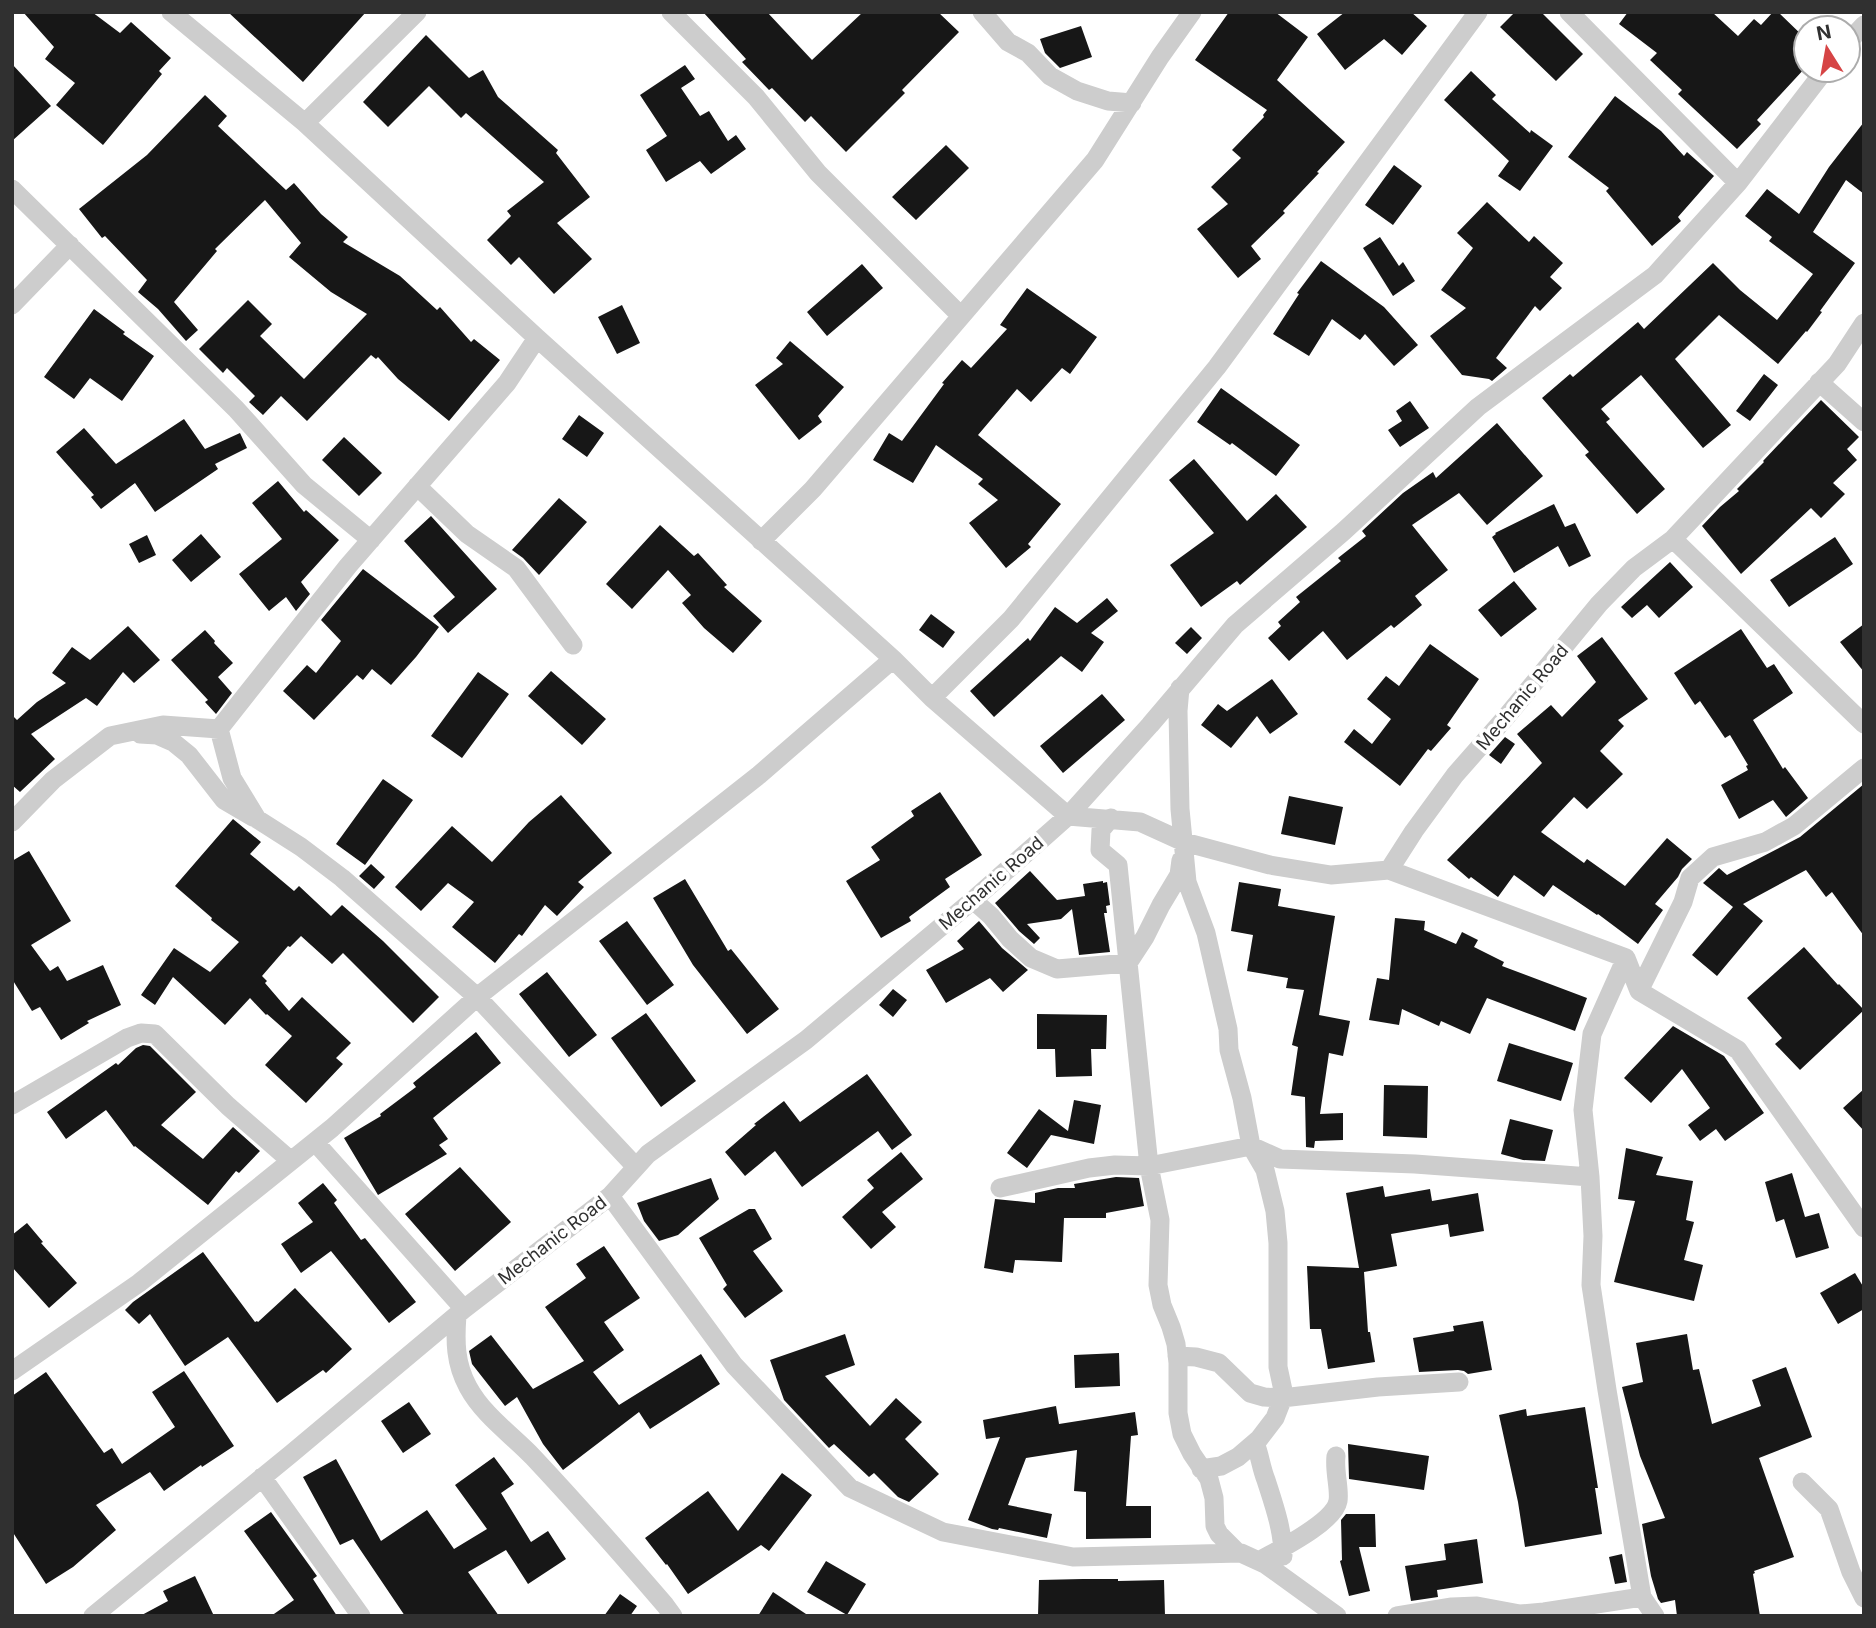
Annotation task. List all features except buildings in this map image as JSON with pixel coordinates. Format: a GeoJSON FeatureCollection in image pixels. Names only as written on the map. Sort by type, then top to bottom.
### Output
{"type":"FeatureCollection","features":[{"type":"Feature","properties":{"kind":"street"},"geometry":{"type":"LineString","coordinates":[[171,12],[305,123],[537,338],[893,659],[932,698],[1068,816],[1140,822],[1184,842],[1270,865],[1331,875],[1388,870],[1626,958],[1639,991],[1738,1050],[1864,1228]]}},
{"type":"Feature","properties":{"kind":"street"},"geometry":{"type":"LineString","coordinates":[[305,123],[417,12]]}},
{"type":"Feature","properties":{"kind":"street"},"geometry":{"type":"LineString","coordinates":[[671,12],[756,97],[818,173],[961,316]]}},
{"type":"Feature","properties":{"kind":"street"},"geometry":{"type":"LineString","coordinates":[[982,12],[1008,42],[1028,53],[1050,76],[1077,91],[1108,101],[1132,103]]}},
{"type":"Feature","properties":{"kind":"street"},"geometry":{"type":"LineString","coordinates":[[761,541],[813,489],[1095,160],[1192,12]]}},
{"type":"Feature","properties":{"kind":"street"},"geometry":{"type":"LineString","coordinates":[[932,698],[1010,619],[1217,368],[1478,12]]}},
{"type":"Feature","properties":{"kind":"street"},"geometry":{"type":"LineString","coordinates":[[1569,12],[1738,183]]}},
{"type":"Feature","properties":{"kind":"street","name":"Mechanic Road"},"geometry":{"type":"LineString","coordinates":[[93,1616],[460,1312],[610,1196],[648,1154],[806,1040],[973,900],[1068,816],[1235,625],[1343,531],[1478,407],[1655,275],[1738,183],[1814,84]]}},
{"type":"Feature","properties":{"kind":"street"},"geometry":{"type":"LineString","coordinates":[[12,189],[236,410],[304,485],[371,540]]}},
{"type":"Feature","properties":{"kind":"street"},"geometry":{"type":"LineString","coordinates":[[12,305],[70,245]]}},
{"type":"Feature","properties":{"kind":"street","name":"Mechanic Road"},"geometry":{"type":"LineString","coordinates":[[1388,870],[1455,775],[1600,604],[1634,568],[1674,539],[1837,364],[1864,323]]}},
{"type":"Feature","properties":{"kind":"street"},"geometry":{"type":"LineString","coordinates":[[219,729],[348,565],[507,383],[537,338]]}},
{"type":"Feature","properties":{"kind":"street"},"geometry":{"type":"LineString","coordinates":[[1819,382],[1864,422]]}},
{"type":"Feature","properties":{"kind":"street"},"geometry":{"type":"LineString","coordinates":[[417,486],[467,534],[516,568],[573,645]]}},
{"type":"Feature","properties":{"kind":"street"},"geometry":{"type":"LineString","coordinates":[[1674,539],[1864,724]]}},
{"type":"Feature","properties":{"kind":"street"},"geometry":{"type":"LineString","coordinates":[[12,1371],[139,1283],[315,1142],[477,998],[759,775],[893,659]]}},
{"type":"Feature","properties":{"kind":"street"},"geometry":{"type":"LineString","coordinates":[[1181,688],[1178,711],[1180,809],[1187,882],[1206,933],[1251,1146],[1265,1170],[1275,1211],[1278,1243],[1278,1367],[1284,1395],[1275,1418],[1255,1443],[1221,1466],[1201,1469]]}},
{"type":"Feature","properties":{"kind":"street"},"geometry":{"type":"LineString","coordinates":[[12,822],[53,780],[110,736],[163,725],[219,729]]}},
{"type":"Feature","properties":{"kind":"street"},"geometry":{"type":"LineString","coordinates":[[219,729],[232,778],[257,819]]}},
{"type":"Feature","properties":{"kind":"street"},"geometry":{"type":"LineString","coordinates":[[125,733],[157,736],[173,742],[189,755],[224,800],[301,847],[342,878],[477,998],[636,1167]]}},
{"type":"Feature","properties":{"kind":"street"},"geometry":{"type":"LineString","coordinates":[[1639,991],[1683,902],[1690,878],[1713,857],[1765,842],[1794,826],[1864,768]]}},
{"type":"Feature","properties":{"kind":"street"},"geometry":{"type":"LineString","coordinates":[[1111,818],[1101,830],[1100,850],[1118,865],[1149,1166],[1160,1220],[1158,1285],[1177,1356],[1178,1413],[1182,1434],[1209,1479],[1214,1498],[1215,1526],[1219,1534],[1238,1553]]}},
{"type":"Feature","properties":{"kind":"street"},"geometry":{"type":"LineString","coordinates":[[1128,963],[1179,875],[1184,842]]}},
{"type":"Feature","properties":{"kind":"street"},"geometry":{"type":"LineString","coordinates":[[973,900],[1031,958],[1057,969],[1128,963]]}},
{"type":"Feature","properties":{"kind":"street"},"geometry":{"type":"LineString","coordinates":[[1626,958],[1592,1034],[1583,1110],[1593,1236],[1591,1285],[1642,1597],[1656,1616]]}},
{"type":"Feature","properties":{"kind":"street"},"geometry":{"type":"LineString","coordinates":[[12,1105],[127,1038],[141,1032],[155,1034],[228,1106],[291,1161]]}},
{"type":"Feature","properties":{"kind":"street"},"geometry":{"type":"LineString","coordinates":[[315,1142],[460,1312],[455,1345],[461,1373],[469,1389],[488,1413],[566,1493],[673,1616]]}},
{"type":"Feature","properties":{"kind":"street"},"geometry":{"type":"LineString","coordinates":[[1000,1188],[1089,1168],[1115,1165],[1149,1166],[1251,1146],[1280,1159],[1415,1164],[1590,1177]]}},
{"type":"Feature","properties":{"kind":"street"},"geometry":{"type":"LineString","coordinates":[[610,1196],[733,1365],[850,1488],[943,1532],[1073,1557],[1238,1553],[1259,1561],[1337,1616]]}},
{"type":"Feature","properties":{"kind":"street"},"geometry":{"type":"LineString","coordinates":[[1177,1356],[1196,1357],[1219,1363],[1250,1393],[1264,1397],[1282,1398],[1378,1387],[1459,1382]]}},
{"type":"Feature","properties":{"kind":"street"},"geometry":{"type":"LineString","coordinates":[[1255,1443],[1275,1505],[1283,1547],[1283,1577]]}},
{"type":"Feature","properties":{"kind":"street"},"geometry":{"type":"LineString","coordinates":[[1259,1561],[1300,1538],[1326,1519],[1338,1503],[1336,1456]]}},
{"type":"Feature","properties":{"kind":"street"},"geometry":{"type":"LineString","coordinates":[[262,1477],[361,1616]]}},
{"type":"Feature","properties":{"kind":"street"},"geometry":{"type":"LineString","coordinates":[[1802,1482],[1829,1510],[1851,1572],[1864,1598]]}},
{"type":"Feature","properties":{"kind":"street"},"geometry":{"type":"LineString","coordinates":[[1397,1616],[1452,1607],[1477,1606],[1520,1614],[1642,1597]]}}]}
